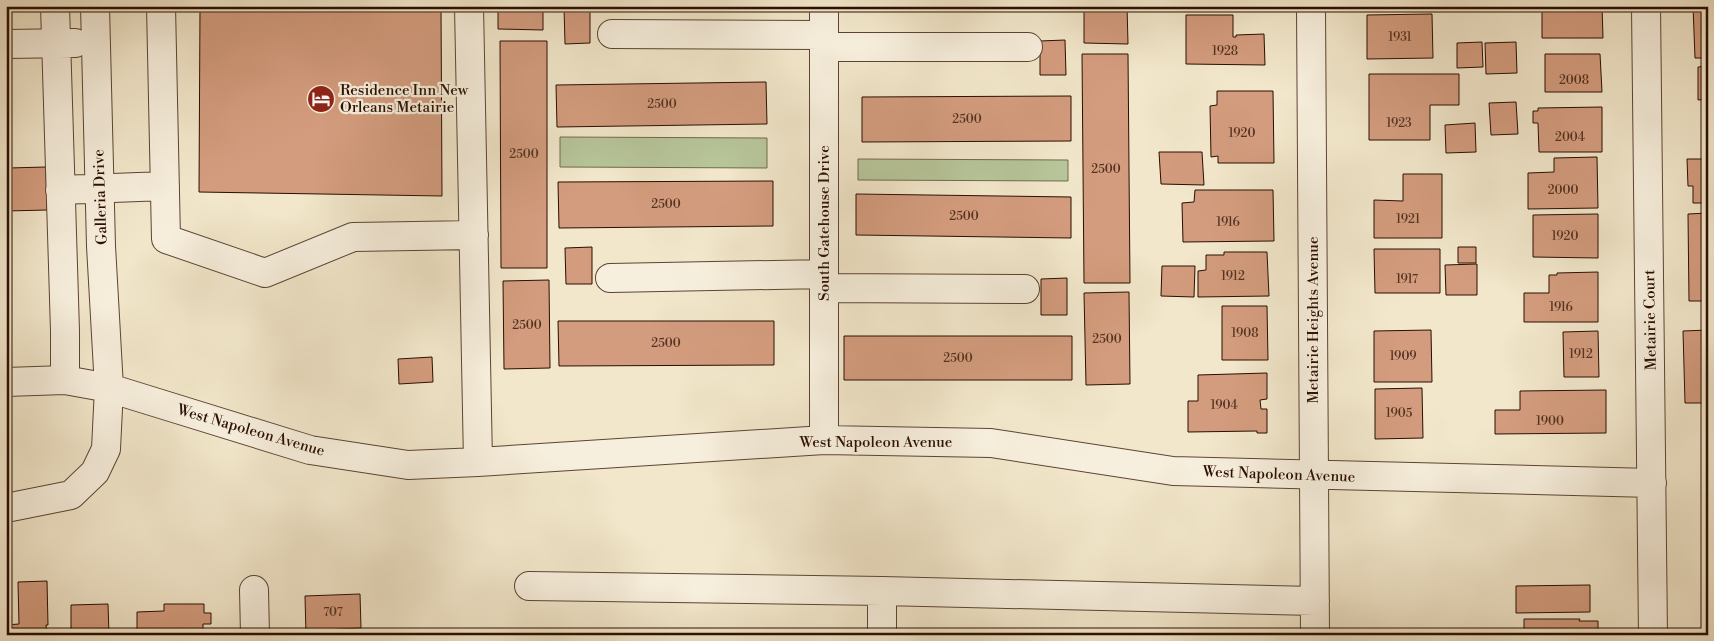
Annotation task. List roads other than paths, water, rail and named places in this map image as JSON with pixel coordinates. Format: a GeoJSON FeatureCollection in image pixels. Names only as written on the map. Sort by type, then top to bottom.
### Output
{"type":"FeatureCollection","features":[{"type":"Feature","properties":{"kind":"street"},"geometry":{"type":"LineString","coordinates":[[56,6],[65,380]]}},
{"type":"Feature","properties":{"kind":"street","name":"Galleria Drive"},"geometry":{"type":"LineString","coordinates":[[95,6],[101,246],[110,388]]}},
{"type":"Feature","properties":{"kind":"street"},"geometry":{"type":"LineString","coordinates":[[161,6],[166,238],[265,273],[353,237],[474,235]]}},
{"type":"Feature","properties":{"kind":"street"},"geometry":{"type":"LineString","coordinates":[[469,6],[478,462]]}},
{"type":"Feature","properties":{"kind":"street","name":"South Gatehouse Drive"},"geometry":{"type":"LineString","coordinates":[[824,6],[824,440]]}},
{"type":"Feature","properties":{"kind":"street","name":"Metairie Heights Avenue"},"geometry":{"type":"LineString","coordinates":[[1311,6],[1315,635]]}},
{"type":"Feature","properties":{"kind":"street","name":"Metairie Court"},"geometry":{"type":"LineString","coordinates":[[1646,6],[1653,635]]}},
{"type":"Feature","properties":{"kind":"street"},"geometry":{"type":"LineString","coordinates":[[612,34],[1028,47]]}},
{"type":"Feature","properties":{"kind":"street"},"geometry":{"type":"LineString","coordinates":[[6,44],[95,43]]}},
{"type":"Feature","properties":{"kind":"street"},"geometry":{"type":"LineString","coordinates":[[60,190],[165,186]]}},
{"type":"Feature","properties":{"kind":"street"},"geometry":{"type":"LineString","coordinates":[[610,278],[824,281],[1025,289]]}},
{"type":"Feature","properties":{"kind":"street","name":"West Napoleon Avenue"},"geometry":{"type":"LineString","coordinates":[[6,382],[65,380],[110,388],[310,450],[408,464],[478,462],[824,440],[991,443],[1173,471],[1652,483]]}},
{"type":"Feature","properties":{"kind":"street"},"geometry":{"type":"LineString","coordinates":[[6,508],[71,495],[95,472],[106,448],[110,388]]}},
{"type":"Feature","properties":{"kind":"street"},"geometry":{"type":"LineString","coordinates":[[529,586],[882,591],[1315,601]]}},
{"type":"Feature","properties":{"kind":"street"},"geometry":{"type":"LineString","coordinates":[[254,590],[255,635]]}},
{"type":"Feature","properties":{"kind":"street"},"geometry":{"type":"LineString","coordinates":[[882,591],[882,635]]}},
{"type":"Feature","properties":{"kind":"place","name":"Residence Inn New Orleans Metairie"},"geometry":{"type":"Point","coordinates":[321,99]}}]}
